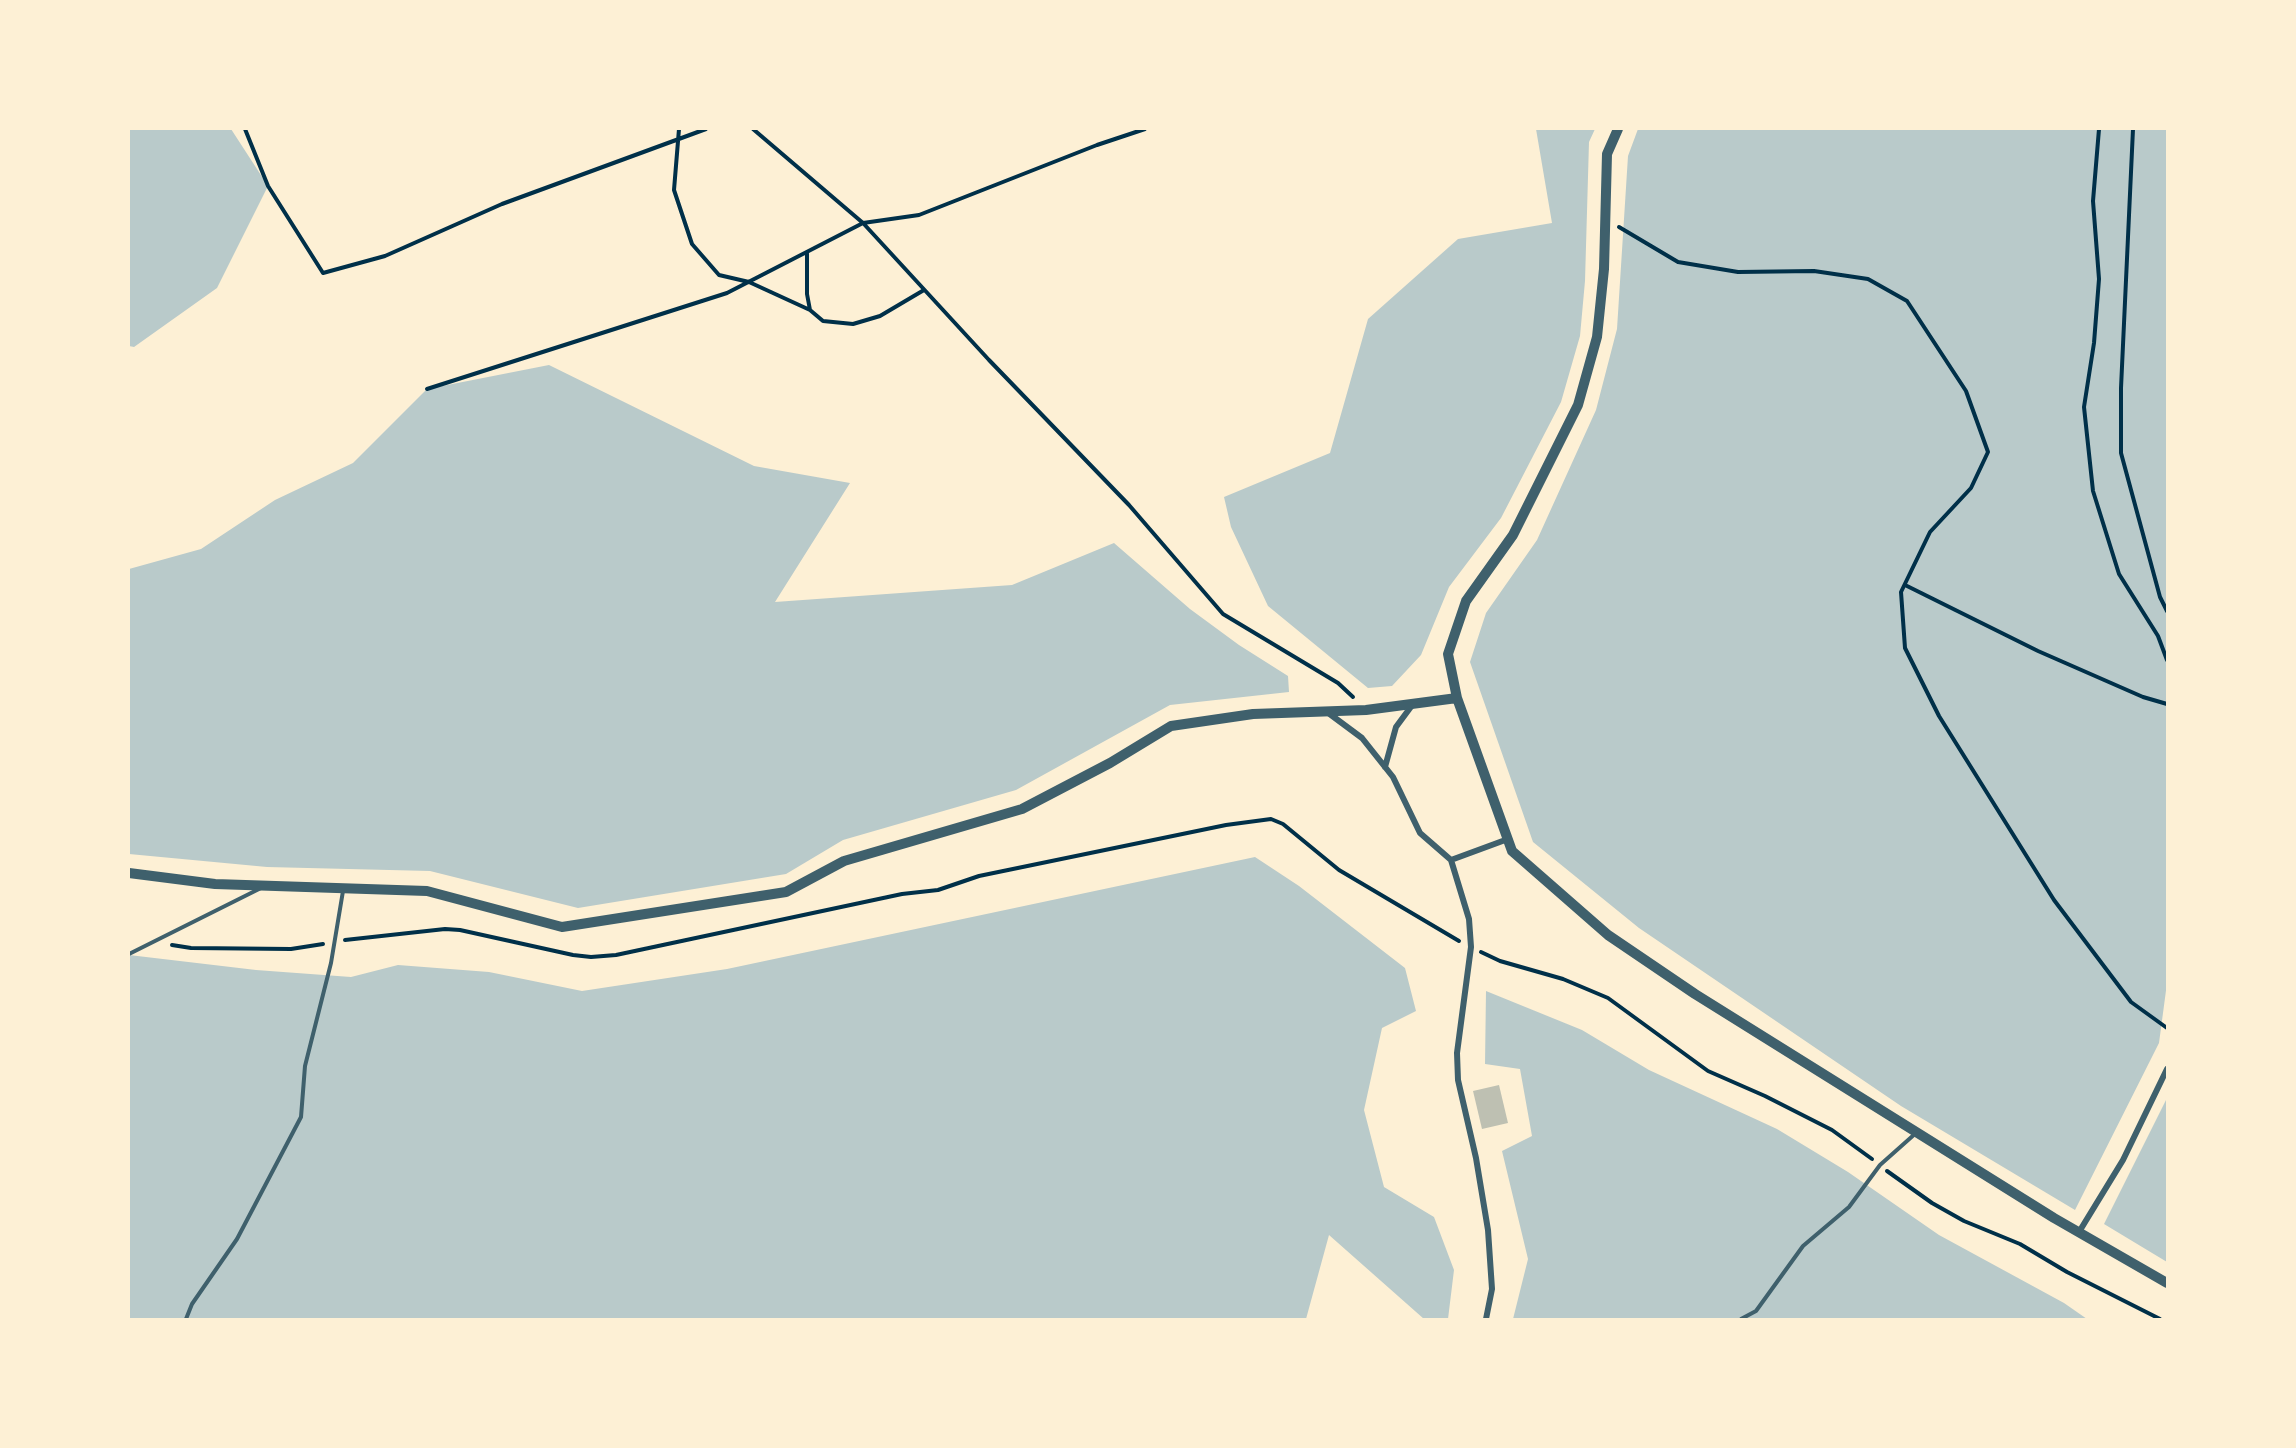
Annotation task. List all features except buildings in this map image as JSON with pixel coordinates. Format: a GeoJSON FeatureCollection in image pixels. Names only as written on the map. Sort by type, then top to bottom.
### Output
{"type":"FeatureCollection","features":[{"type":"Feature","properties":{"kind":"street"},"geometry":{"type":"LineString","coordinates":[[1618,129],[1607,154],[1597,337],[1578,405],[1513,535],[1466,601],[1448,654],[1457,698],[1512,851],[1608,935],[1695,994],[1916,1132],[2167,1284]]}},
{"type":"Feature","properties":{"kind":"street"},"geometry":{"type":"LineString","coordinates":[[129,873],[215,884],[264,887],[427,891],[562,927],[786,892],[844,861],[1022,809],[1110,763],[1171,726],[1253,714],[1366,710],[1457,698]]}},
{"type":"Feature","properties":{"kind":"street"},"geometry":{"type":"LineString","coordinates":[[1385,767],[1396,728],[1413,704]]}},
{"type":"Feature","properties":{"kind":"street"},"geometry":{"type":"LineString","coordinates":[[1326,711],[1362,738],[1394,777],[1420,833],[1451,860],[1469,919],[1471,947],[1457,1053],[1458,1080],[1476,1158],[1488,1230],[1492,1289],[1486,1319]]}},
{"type":"Feature","properties":{"kind":"street"},"geometry":{"type":"LineString","coordinates":[[1451,860],[1508,839]]}},
{"type":"Feature","properties":{"kind":"street"},"geometry":{"type":"LineString","coordinates":[[2079,1232],[2123,1160],[2167,1069]]}},
{"type":"Feature","properties":{"kind":"lane"},"geometry":{"type":"LineString","coordinates":[[129,954],[264,887]]}},
{"type":"Feature","properties":{"kind":"lane"},"geometry":{"type":"LineString","coordinates":[[186,1319],[192,1304],[237,1239],[301,1117],[305,1066],[334,942],[343,890]]}},
{"type":"Feature","properties":{"kind":"lane"},"geometry":{"type":"LineString","coordinates":[[1742,1319],[1756,1311],[1803,1246],[1849,1207],[1880,1165],[1916,1132]]}},
{"type":"Feature","properties":{"kind":"path"},"geometry":{"type":"LineString","coordinates":[[245,129],[268,186],[323,273],[385,256],[502,204],[706,129]]}},
{"type":"Feature","properties":{"kind":"path"},"geometry":{"type":"LineString","coordinates":[[679,129],[674,190],[692,244],[719,275],[749,282],[810,310],[823,321],[852,324],[880,316],[925,290]]}},
{"type":"Feature","properties":{"kind":"path"},"geometry":{"type":"LineString","coordinates":[[753,129],[863,223],[1129,504],[1223,614],[1338,683],[1366,710]]}},
{"type":"Feature","properties":{"kind":"path"},"geometry":{"type":"LineString","coordinates":[[427,389],[727,293],[863,223],[919,215],[1097,145],[1145,129]]}},
{"type":"Feature","properties":{"kind":"path"},"geometry":{"type":"LineString","coordinates":[[2099,129],[2093,201],[2099,279],[2094,343],[2084,407],[2093,491],[2119,574],[2158,636],[2167,660]]}},
{"type":"Feature","properties":{"kind":"path"},"geometry":{"type":"LineString","coordinates":[[2133,129],[2121,388],[2121,453],[2160,597],[2167,611]]}},
{"type":"Feature","properties":{"kind":"path"},"geometry":{"type":"LineString","coordinates":[[1605,219],[1678,262],[1738,272],[1814,271],[1868,279],[1907,301],[1966,391],[1988,452],[1971,488],[1930,532],[1901,592],[1905,648],[1939,717],[2054,900],[2131,1002],[2167,1028]]}},
{"type":"Feature","properties":{"kind":"path"},"geometry":{"type":"LineString","coordinates":[[807,252],[807,294],[810,310]]}},
{"type":"Feature","properties":{"kind":"path"},"geometry":{"type":"LineString","coordinates":[[1905,585],[2038,651],[2143,697],[2167,704]]}},
{"type":"Feature","properties":{"kind":"path"},"geometry":{"type":"LineString","coordinates":[[155,942],[191,948],[291,950],[334,942],[445,929],[460,930],[573,955],[591,957],[616,955],[902,894],[938,890],[980,876],[1226,825],[1270,819],[1283,824],[1339,870],[1471,947],[1500,961],[1563,979],[1608,998],[1708,1071],[1765,1096],[1832,1130],[1932,1203],[1964,1221],[2020,1244],[2067,1272],[2160,1319]]}},
{"type":"Feature","properties":{"kind":"shaded area"},"geometry":{"type":"Polygon","coordinates":[[[129,129],[231,129],[268,186],[217,288],[134,347],[129,346],[129,129]]]}},
{"type":"Feature","properties":{"kind":"shaded area"},"geometry":{"type":"Polygon","coordinates":[[[1536,129],[1595,129],[1589,142],[1585,281],[1580,336],[1561,402],[1501,518],[1449,587],[1421,655],[1392,686],[1368,688],[1268,606],[1231,527],[1224,497],[1330,453],[1368,319],[1458,239],[1552,223],[1536,129]]]}},
{"type":"Feature","properties":{"kind":"shaded area"},"geometry":{"type":"Polygon","coordinates":[[[1638,129],[2167,129],[2167,983],[2159,1043],[2075,1210],[1901,1106],[1639,928],[1533,842],[1470,662],[1486,613],[1537,540],[1596,410],[1617,329],[1628,156],[1638,129]]]}},
{"type":"Feature","properties":{"kind":"shaded area"},"geometry":{"type":"Polygon","coordinates":[[[549,365],[754,466],[850,483],[775,602],[1012,585],[1114,543],[1190,609],[1239,645],[1288,676],[1289,692],[1170,705],[1016,790],[843,840],[786,874],[578,908],[430,871],[267,867],[129,854],[129,569],[201,549],[275,500],[353,463],[427,389],[549,365]]]}},
{"type":"Feature","properties":{"kind":"shaded area"},"geometry":{"type":"Polygon","coordinates":[[[1255,857],[1299,886],[1405,968],[1416,1011],[1382,1028],[1364,1110],[1384,1187],[1434,1217],[1454,1270],[1448,1319],[1424,1319],[1329,1235],[1306,1319],[129,1319],[129,955],[256,970],[351,977],[398,965],[489,972],[582,991],[727,969],[1255,857]]]}},
{"type":"Feature","properties":{"kind":"shaded area"},"geometry":{"type":"Polygon","coordinates":[[[1486,991],[1582,1030],[1649,1070],[1777,1129],[1848,1172],[1939,1235],[2064,1303],[2087,1319],[1513,1319],[1528,1259],[1502,1151],[1532,1136],[1520,1069],[1485,1064],[1486,991]]]}},
{"type":"Feature","properties":{"kind":"shaded area"},"geometry":{"type":"Polygon","coordinates":[[[2167,1098],[2167,1262],[2104,1224],[2167,1098]]]}}]}
